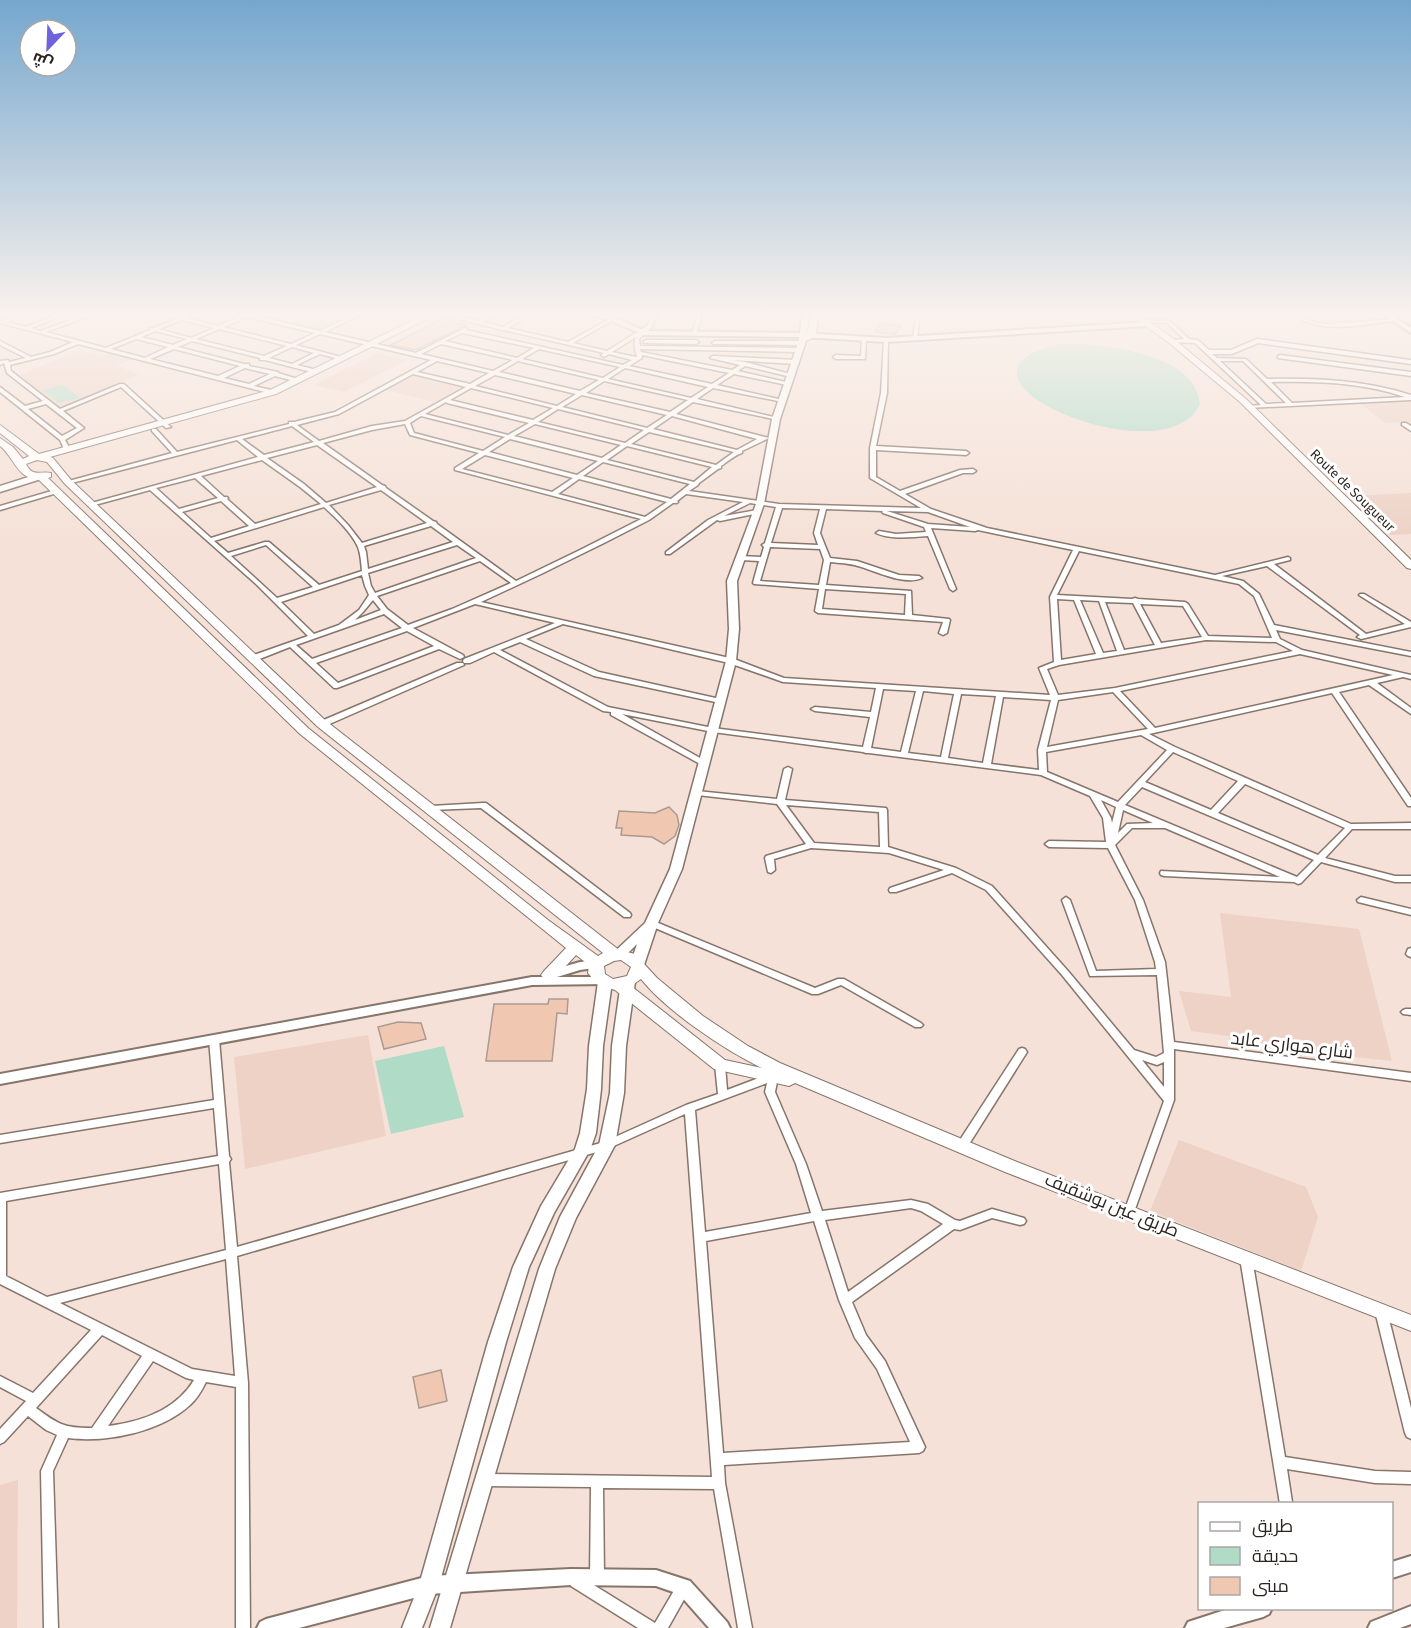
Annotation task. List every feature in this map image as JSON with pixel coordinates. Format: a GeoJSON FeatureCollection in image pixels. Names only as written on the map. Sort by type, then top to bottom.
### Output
{"type":"FeatureCollection","features":[{"type":"Feature","properties":{"kind":"main road"},"geometry":{"type":"LineString","coordinates":[[50,460],[64,453],[154,430],[277,390]]}},
{"type":"Feature","properties":{"kind":"main road"},"geometry":{"type":"LineString","coordinates":[[0,487],[38,457],[64,444],[165,425],[272,398],[287,390]]}},
{"type":"Feature","properties":{"kind":"main road"},"geometry":{"type":"LineString","coordinates":[[412,1628],[429,1585],[497,1342],[521,1267],[547,1211],[582,1150],[588,1133],[594,1089],[596,1046],[616,984],[636,975],[651,923],[676,869],[731,661],[734,629],[732,581],[758,508],[768,438],[785,390]]}},
{"type":"Feature","properties":{"kind":"main road","name":"Route de Sougueur"},"geometry":{"type":"LineString","coordinates":[[1230,390],[1411,566]]}},
{"type":"Feature","properties":{"kind":"main road"},"geometry":{"type":"LineString","coordinates":[[0,428],[38,457],[50,460],[59,467],[58,471],[68,482],[322,724],[617,955],[628,957],[653,984],[744,1053],[814,1085]]}},
{"type":"Feature","properties":{"kind":"main road"},"geometry":{"type":"LineString","coordinates":[[0,441],[16,455],[23,468],[40,477],[304,730],[597,964]]}},
{"type":"Feature","properties":{"kind":"main road"},"geometry":{"type":"LineString","coordinates":[[0,487],[58,471]]}},
{"type":"Feature","properties":{"kind":"main road"},"geometry":{"type":"LineString","coordinates":[[597,964],[617,955],[651,923]]}},
{"type":"Feature","properties":{"kind":"main road"},"geometry":{"type":"LineString","coordinates":[[549,975],[564,961],[574,947]]}},
{"type":"Feature","properties":{"kind":"main road"},"geometry":{"type":"LineString","coordinates":[[597,964],[596,973],[616,984],[720,1065],[814,1085]]}},
{"type":"Feature","properties":{"kind":"main road"},"geometry":{"type":"LineString","coordinates":[[440,1628],[456,1582],[547,1269],[568,1217],[607,1145],[616,1093],[616,984]]}},
{"type":"Feature","properties":{"kind":"main road","name":"طريق عين بوشقيف"},"geometry":{"type":"LineString","coordinates":[[814,1085],[962,1146],[1411,1323]]}},
{"type":"Feature","properties":{"kind":"street"},"geometry":{"type":"LineString","coordinates":[[1,390],[25,408],[64,444],[81,428],[31,390]]}},
{"type":"Feature","properties":{"kind":"street"},"geometry":{"type":"LineString","coordinates":[[59,411],[110,390]]}},
{"type":"Feature","properties":{"kind":"street"},"geometry":{"type":"LineString","coordinates":[[127,390],[165,425]]}},
{"type":"Feature","properties":{"kind":"street"},"geometry":{"type":"LineString","coordinates":[[265,390],[273,392]]}},
{"type":"Feature","properties":{"kind":"street"},"geometry":{"type":"LineString","coordinates":[[68,482],[345,410],[380,390]]}},
{"type":"Feature","properties":{"kind":"street"},"geometry":{"type":"LineString","coordinates":[[91,504],[372,428],[407,422],[465,390]]}},
{"type":"Feature","properties":{"kind":"street"},"geometry":{"type":"LineString","coordinates":[[488,390],[740,452]]}},
{"type":"Feature","properties":{"kind":"street"},"geometry":{"type":"LineString","coordinates":[[569,390],[768,438]]}},
{"type":"Feature","properties":{"kind":"street"},"geometry":{"type":"LineString","coordinates":[[586,390],[457,469],[647,519]]}},
{"type":"Feature","properties":{"kind":"street"},"geometry":{"type":"LineString","coordinates":[[650,390],[776,419]]}},
{"type":"Feature","properties":{"kind":"street"},"geometry":{"type":"LineString","coordinates":[[553,494],[705,390]]}},
{"type":"Feature","properties":{"kind":"street"},"geometry":{"type":"LineString","coordinates":[[730,390],[781,401]]}},
{"type":"Feature","properties":{"kind":"street"},"geometry":{"type":"LineString","coordinates":[[884,390],[873,448],[873,478],[929,510],[985,530]]}},
{"type":"Feature","properties":{"kind":"street"},"geometry":{"type":"LineString","coordinates":[[1248,390],[1265,406]]}},
{"type":"Feature","properties":{"kind":"street"},"geometry":{"type":"LineString","coordinates":[[1276,390],[1291,405]]}},
{"type":"Feature","properties":{"kind":"street"},"geometry":{"type":"LineString","coordinates":[[1382,390],[1392,399]]}},
{"type":"Feature","properties":{"kind":"street"},"geometry":{"type":"LineString","coordinates":[[1389,390],[1411,397]]}},
{"type":"Feature","properties":{"kind":"street"},"geometry":{"type":"LineString","coordinates":[[1249,407],[1411,397]]}},
{"type":"Feature","properties":{"kind":"street"},"geometry":{"type":"LineString","coordinates":[[447,401],[719,467]]}},
{"type":"Feature","properties":{"kind":"street"},"geometry":{"type":"LineString","coordinates":[[25,408],[46,402]]}},
{"type":"Feature","properties":{"kind":"street"},"geometry":{"type":"LineString","coordinates":[[422,415],[696,484]]}},
{"type":"Feature","properties":{"kind":"street"},"geometry":{"type":"LineString","coordinates":[[407,422],[412,434],[675,501]]}},
{"type":"Feature","properties":{"kind":"street"},"geometry":{"type":"LineString","coordinates":[[291,423],[514,582]]}},
{"type":"Feature","properties":{"kind":"street"},"geometry":{"type":"LineString","coordinates":[[1404,424],[1411,429]]}},
{"type":"Feature","properties":{"kind":"street"},"geometry":{"type":"LineString","coordinates":[[154,430],[175,453]]}},
{"type":"Feature","properties":{"kind":"street"},"geometry":{"type":"LineString","coordinates":[[237,438],[326,505],[360,545],[366,581],[372,596],[385,611],[406,627],[462,661]]}},
{"type":"Feature","properties":{"kind":"street"},"geometry":{"type":"LineString","coordinates":[[311,662],[474,602],[514,582],[523,580],[647,519],[740,452],[768,438]]}},
{"type":"Feature","properties":{"kind":"street"},"geometry":{"type":"LineString","coordinates":[[873,448],[966,453]]}},
{"type":"Feature","properties":{"kind":"street"},"geometry":{"type":"LineString","coordinates":[[901,493],[962,471],[973,471]]}},
{"type":"Feature","properties":{"kind":"street"},"geometry":{"type":"LineString","coordinates":[[197,476],[225,498],[254,527]]}},
{"type":"Feature","properties":{"kind":"street"},"geometry":{"type":"LineString","coordinates":[[210,540],[383,487]]}},
{"type":"Feature","properties":{"kind":"street"},"geometry":{"type":"LineString","coordinates":[[152,488],[313,637]]}},
{"type":"Feature","properties":{"kind":"street"},"geometry":{"type":"LineString","coordinates":[[0,508],[55,492]]}},
{"type":"Feature","properties":{"kind":"street"},"geometry":{"type":"LineString","coordinates":[[686,492],[748,502],[758,508]]}},
{"type":"Feature","properties":{"kind":"street"},"geometry":{"type":"LineString","coordinates":[[178,511],[225,498]]}},
{"type":"Feature","properties":{"kind":"street"},"geometry":{"type":"LineString","coordinates":[[668,553],[710,521],[748,502]]}},
{"type":"Feature","properties":{"kind":"street"},"geometry":{"type":"LineString","coordinates":[[778,506],[765,544],[756,583],[909,592],[908,617]]}},
{"type":"Feature","properties":{"kind":"street"},"geometry":{"type":"LineString","coordinates":[[710,521],[758,508],[778,506],[929,510]]}},
{"type":"Feature","properties":{"kind":"street"},"geometry":{"type":"LineString","coordinates":[[823,508],[817,533],[820,547],[827,560],[818,610],[947,620],[943,633]]}},
{"type":"Feature","properties":{"kind":"street"},"geometry":{"type":"LineString","coordinates":[[877,509],[927,526],[985,530],[1240,582],[1257,595],[1277,640]]}},
{"type":"Feature","properties":{"kind":"street"},"geometry":{"type":"LineString","coordinates":[[360,545],[434,523]]}},
{"type":"Feature","properties":{"kind":"street"},"geometry":{"type":"LineString","coordinates":[[927,526],[953,589]]}},
{"type":"Feature","properties":{"kind":"street"},"geometry":{"type":"LineString","coordinates":[[879,533],[896,536],[929,534]]}},
{"type":"Feature","properties":{"kind":"street"},"geometry":{"type":"LineString","coordinates":[[276,601],[459,542]]}},
{"type":"Feature","properties":{"kind":"street"},"geometry":{"type":"LineString","coordinates":[[227,555],[267,543],[318,588]]}},
{"type":"Feature","properties":{"kind":"street"},"geometry":{"type":"LineString","coordinates":[[765,544],[820,547]]}},
{"type":"Feature","properties":{"kind":"street"},"geometry":{"type":"LineString","coordinates":[[1058,663],[1053,597],[1077,549]]}},
{"type":"Feature","properties":{"kind":"street"},"geometry":{"type":"LineString","coordinates":[[341,627],[361,611],[372,596],[482,558]]}},
{"type":"Feature","properties":{"kind":"street"},"geometry":{"type":"LineString","coordinates":[[740,558],[762,560]]}},
{"type":"Feature","properties":{"kind":"street"},"geometry":{"type":"LineString","coordinates":[[827,560],[866,565],[898,577],[919,578]]}},
{"type":"Feature","properties":{"kind":"street"},"geometry":{"type":"LineString","coordinates":[[1214,576],[1288,560]]}},
{"type":"Feature","properties":{"kind":"street"},"geometry":{"type":"LineString","coordinates":[[1269,564],[1365,636]]}},
{"type":"Feature","properties":{"kind":"street"},"geometry":{"type":"LineString","coordinates":[[1362,595],[1410,625]]}},
{"type":"Feature","properties":{"kind":"street"},"geometry":{"type":"LineString","coordinates":[[1053,597],[1185,604],[1206,638]]}},
{"type":"Feature","properties":{"kind":"street"},"geometry":{"type":"LineString","coordinates":[[1076,598],[1100,655]]}},
{"type":"Feature","properties":{"kind":"street"},"geometry":{"type":"LineString","coordinates":[[1101,599],[1121,651]]}},
{"type":"Feature","properties":{"kind":"street"},"geometry":{"type":"LineString","coordinates":[[1135,600],[1158,644]]}},
{"type":"Feature","properties":{"kind":"street"},"geometry":{"type":"LineString","coordinates":[[474,602],[731,661],[783,680],[1055,698],[1115,690],[1300,652]]}},
{"type":"Feature","properties":{"kind":"street"},"geometry":{"type":"LineString","coordinates":[[254,658],[385,611]]}},
{"type":"Feature","properties":{"kind":"street"},"geometry":{"type":"LineString","coordinates":[[322,724],[462,661],[560,623]]}},
{"type":"Feature","properties":{"kind":"street"},"geometry":{"type":"LineString","coordinates":[[1346,641],[1410,625]]}},
{"type":"Feature","properties":{"kind":"street"},"geometry":{"type":"LineString","coordinates":[[1272,627],[1411,654]]}},
{"type":"Feature","properties":{"kind":"street"},"geometry":{"type":"LineString","coordinates":[[1043,773],[1042,750],[1055,698],[1043,668],[1058,663],[1158,644],[1206,638],[1277,640],[1300,652],[1407,676]]}},
{"type":"Feature","properties":{"kind":"street"},"geometry":{"type":"LineString","coordinates":[[520,639],[597,674],[720,701]]}},
{"type":"Feature","properties":{"kind":"street"},"geometry":{"type":"LineString","coordinates":[[291,644],[337,686],[440,646]]}},
{"type":"Feature","properties":{"kind":"street"},"geometry":{"type":"LineString","coordinates":[[495,650],[705,763]]}},
{"type":"Feature","properties":{"kind":"street"},"geometry":{"type":"LineString","coordinates":[[1042,750],[1142,733],[1370,682],[1407,676]]}},
{"type":"Feature","properties":{"kind":"street"},"geometry":{"type":"LineString","coordinates":[[1370,682],[1411,712]]}},
{"type":"Feature","properties":{"kind":"street"},"geometry":{"type":"LineString","coordinates":[[866,751],[880,686]]}},
{"type":"Feature","properties":{"kind":"street"},"geometry":{"type":"LineString","coordinates":[[904,755],[920,689]]}},
{"type":"Feature","properties":{"kind":"street"},"geometry":{"type":"LineString","coordinates":[[1115,690],[1153,730]]}},
{"type":"Feature","properties":{"kind":"street"},"geometry":{"type":"LineString","coordinates":[[1334,690],[1411,804]]}},
{"type":"Feature","properties":{"kind":"street"},"geometry":{"type":"LineString","coordinates":[[944,760],[958,691]]}},
{"type":"Feature","properties":{"kind":"street"},"geometry":{"type":"LineString","coordinates":[[987,765],[1000,694]]}},
{"type":"Feature","properties":{"kind":"street"},"geometry":{"type":"LineString","coordinates":[[606,709],[713,730],[1043,773],[1298,881]]}},
{"type":"Feature","properties":{"kind":"street"},"geometry":{"type":"LineString","coordinates":[[815,709],[874,715]]}},
{"type":"Feature","properties":{"kind":"street"},"geometry":{"type":"LineString","coordinates":[[1142,733],[1172,749],[1350,827],[1411,826]]}},
{"type":"Feature","properties":{"kind":"street"},"geometry":{"type":"LineString","coordinates":[[1112,845],[1120,805],[1172,749]]}},
{"type":"Feature","properties":{"kind":"street"},"geometry":{"type":"LineString","coordinates":[[788,769],[780,802],[811,845]]}},
{"type":"Feature","properties":{"kind":"street"},"geometry":{"type":"LineString","coordinates":[[1213,813],[1243,780]]}},
{"type":"Feature","properties":{"kind":"street"},"geometry":{"type":"LineString","coordinates":[[1140,783],[1317,858],[1395,879],[1411,879]]}},
{"type":"Feature","properties":{"kind":"street"},"geometry":{"type":"LineString","coordinates":[[697,793],[883,810],[884,849]]}},
{"type":"Feature","properties":{"kind":"street"},"geometry":{"type":"LineString","coordinates":[[1093,793],[1107,818],[1112,845],[1138,900],[1160,962],[1169,1050],[1170,1100],[1129,1212]]}},
{"type":"Feature","properties":{"kind":"street"},"geometry":{"type":"LineString","coordinates":[[431,808],[483,806],[627,915]]}},
{"type":"Feature","properties":{"kind":"street"},"geometry":{"type":"LineString","coordinates":[[1049,844],[1112,845],[1130,826],[1170,825]]}},
{"type":"Feature","properties":{"kind":"street"},"geometry":{"type":"LineString","coordinates":[[1298,881],[1317,858],[1350,827]]}},
{"type":"Feature","properties":{"kind":"street"},"geometry":{"type":"LineString","coordinates":[[771,870],[769,858],[811,845],[884,849],[952,870],[989,888],[1170,1100]]}},
{"type":"Feature","properties":{"kind":"street"},"geometry":{"type":"LineString","coordinates":[[892,890],[952,870]]}},
{"type":"Feature","properties":{"kind":"street"},"geometry":{"type":"LineString","coordinates":[[1164,873],[1298,881]]}},
{"type":"Feature","properties":{"kind":"street"},"geometry":{"type":"LineString","coordinates":[[1066,900],[1093,974],[1161,972]]}},
{"type":"Feature","properties":{"kind":"street"},"geometry":{"type":"LineString","coordinates":[[1361,900],[1411,912]]}},
{"type":"Feature","properties":{"kind":"street"},"geometry":{"type":"LineString","coordinates":[[651,923],[814,992],[841,981],[918,1025]]}},
{"type":"Feature","properties":{"kind":"street"},"geometry":{"type":"LineString","coordinates":[[0,1079],[532,981],[580,966],[597,964]]}},
{"type":"Feature","properties":{"kind":"street"},"geometry":{"type":"LineString","coordinates":[[532,981],[616,984]]}},
{"type":"Feature","properties":{"kind":"street"},"geometry":{"type":"LineString","coordinates":[[214,1039],[226,1159],[242,1383],[243,1628]]}},
{"type":"Feature","properties":{"kind":"street","name":"شارع هواري عابد"},"geometry":{"type":"LineString","coordinates":[[1130,1053],[1157,1061],[1169,1050],[1411,1077]]}},
{"type":"Feature","properties":{"kind":"street"},"geometry":{"type":"LineString","coordinates":[[962,1146],[1022,1052]]}},
{"type":"Feature","properties":{"kind":"street"},"geometry":{"type":"LineString","coordinates":[[720,1065],[723,1096]]}},
{"type":"Feature","properties":{"kind":"street"},"geometry":{"type":"LineString","coordinates":[[46,1302],[231,1253],[582,1150],[607,1145],[690,1108],[773,1077]]}},
{"type":"Feature","properties":{"kind":"street"},"geometry":{"type":"LineString","coordinates":[[718,1459],[920,1447],[881,1365],[861,1338],[845,1300],[801,1164],[770,1092],[773,1077]]}},
{"type":"Feature","properties":{"kind":"street"},"geometry":{"type":"LineString","coordinates":[[0,1140],[220,1104]]}},
{"type":"Feature","properties":{"kind":"street"},"geometry":{"type":"LineString","coordinates":[[690,1108],[719,1483],[744,1628]]}},
{"type":"Feature","properties":{"kind":"street"},"geometry":{"type":"LineString","coordinates":[[226,1159],[0,1197],[0,1279],[190,1374],[242,1383]]}},
{"type":"Feature","properties":{"kind":"street"},"geometry":{"type":"LineString","coordinates":[[701,1237],[819,1216],[911,1204],[924,1207],[952,1224],[960,1226],[992,1213],[1020,1221]]}},
{"type":"Feature","properties":{"kind":"street"},"geometry":{"type":"LineString","coordinates":[[845,1300],[952,1224]]}},
{"type":"Feature","properties":{"kind":"street"},"geometry":{"type":"LineString","coordinates":[[1246,1258],[1286,1502]]}},
{"type":"Feature","properties":{"kind":"street"},"geometry":{"type":"LineString","coordinates":[[1381,1311],[1411,1433]]}},
{"type":"Feature","properties":{"kind":"street"},"geometry":{"type":"LineString","coordinates":[[0,1438],[100,1329]]}},
{"type":"Feature","properties":{"kind":"street"},"geometry":{"type":"LineString","coordinates":[[96,1432],[150,1354]]}},
{"type":"Feature","properties":{"kind":"street"},"geometry":{"type":"LineString","coordinates":[[0,1381],[64,1432],[96,1432],[155,1420],[173,1411],[186,1401],[203,1376]]}},
{"type":"Feature","properties":{"kind":"street"},"geometry":{"type":"LineString","coordinates":[[51,1628],[47,1471],[64,1432]]}},
{"type":"Feature","properties":{"kind":"street"},"geometry":{"type":"LineString","coordinates":[[1279,1462],[1376,1477],[1411,1478]]}},
{"type":"Feature","properties":{"kind":"street"},"geometry":{"type":"LineString","coordinates":[[484,1480],[719,1483]]}},
{"type":"Feature","properties":{"kind":"street"},"geometry":{"type":"LineString","coordinates":[[597,1482],[597,1577]]}},
{"type":"Feature","properties":{"kind":"street"},"geometry":{"type":"LineString","coordinates":[[1393,1569],[1411,1564]]}},
{"type":"Feature","properties":{"kind":"street"},"geometry":{"type":"LineString","coordinates":[[266,1628],[429,1585],[571,1577],[656,1578],[684,1587],[721,1628]]}},
{"type":"Feature","properties":{"kind":"street"},"geometry":{"type":"LineString","coordinates":[[571,1577],[651,1628]]}},
{"type":"Feature","properties":{"kind":"street"},"geometry":{"type":"LineString","coordinates":[[660,1628],[684,1587]]}},
{"type":"Feature","properties":{"kind":"street"},"geometry":{"type":"LineString","coordinates":[[1194,1628],[1256,1610]]}},
{"type":"Feature","properties":{"kind":"street"},"geometry":{"type":"LineString","coordinates":[[1377,1628],[1411,1615]]}},
{"type":"Feature","properties":{"kind":"shaded area"},"geometry":{"type":"Polygon","coordinates":[[[38,390],[102,390],[61,408],[38,390]]]}},
{"type":"Feature","properties":{"kind":"shaded area"},"geometry":{"type":"Polygon","coordinates":[[[386,390],[457,390],[435,402],[386,390]]]}},
{"type":"Feature","properties":{"kind":"shaded area"},"geometry":{"type":"Polygon","coordinates":[[[1411,401],[1411,422],[1385,423],[1361,404],[1411,401]]]}},
{"type":"Feature","properties":{"kind":"shaded area"},"geometry":{"type":"Polygon","coordinates":[[[1411,493],[1411,534],[1390,535],[1352,496],[1411,493]]]}},
{"type":"Feature","properties":{"kind":"shaded area"},"geometry":{"type":"Polygon","coordinates":[[[1220,913],[1359,929],[1392,1061],[1230,1043],[1229,1036],[1191,1031],[1179,991],[1231,997],[1220,913]]]}},
{"type":"Feature","properties":{"kind":"shaded area"},"geometry":{"type":"Polygon","coordinates":[[[368,1035],[386,1136],[245,1169],[234,1057],[368,1035]]]}},
{"type":"Feature","properties":{"kind":"shaded area"},"geometry":{"type":"Polygon","coordinates":[[[1179,1140],[1306,1187],[1318,1217],[1301,1271],[1150,1211],[1179,1140]]]}},
{"type":"Feature","properties":{"kind":"shaded area"},"geometry":{"type":"Polygon","coordinates":[[[18,1480],[17,1628],[0,1628],[0,1485],[18,1480]]]}},
{"type":"Feature","properties":{"kind":"green space"},"geometry":{"type":"Polygon","coordinates":[[[43,390],[70,390],[80,398],[59,403],[43,390]]]}},
{"type":"Feature","properties":{"kind":"green space"},"geometry":{"type":"Polygon","coordinates":[[[1026,390],[1196,390],[1200,404],[1187,419],[1168,428],[1145,431],[1120,430],[1069,416],[1032,396],[1026,390]]]}},
{"type":"Feature","properties":{"kind":"green space"},"geometry":{"type":"Polygon","coordinates":[[[444,1046],[464,1117],[391,1134],[375,1061],[444,1046]]]}},
{"type":"Feature","properties":{"kind":"building"},"geometry":{"type":"Polygon","coordinates":[[[669,807],[677,815],[679,825],[675,836],[664,844],[652,837],[621,835],[622,828],[616,828],[619,811],[655,813],[669,807]]]}},
{"type":"Feature","properties":{"kind":"building"},"geometry":{"type":"Polygon","coordinates":[[[549,999],[568,999],[567,1014],[557,1013],[552,1061],[486,1061],[494,1004],[548,1004],[549,999]]]}},
{"type":"Feature","properties":{"kind":"building"},"geometry":{"type":"Polygon","coordinates":[[[398,1022],[421,1023],[426,1039],[384,1049],[378,1027],[398,1022]]]}},
{"type":"Feature","properties":{"kind":"building"},"geometry":{"type":"Polygon","coordinates":[[[441,1370],[447,1401],[419,1408],[413,1377],[441,1370]]]}}]}
